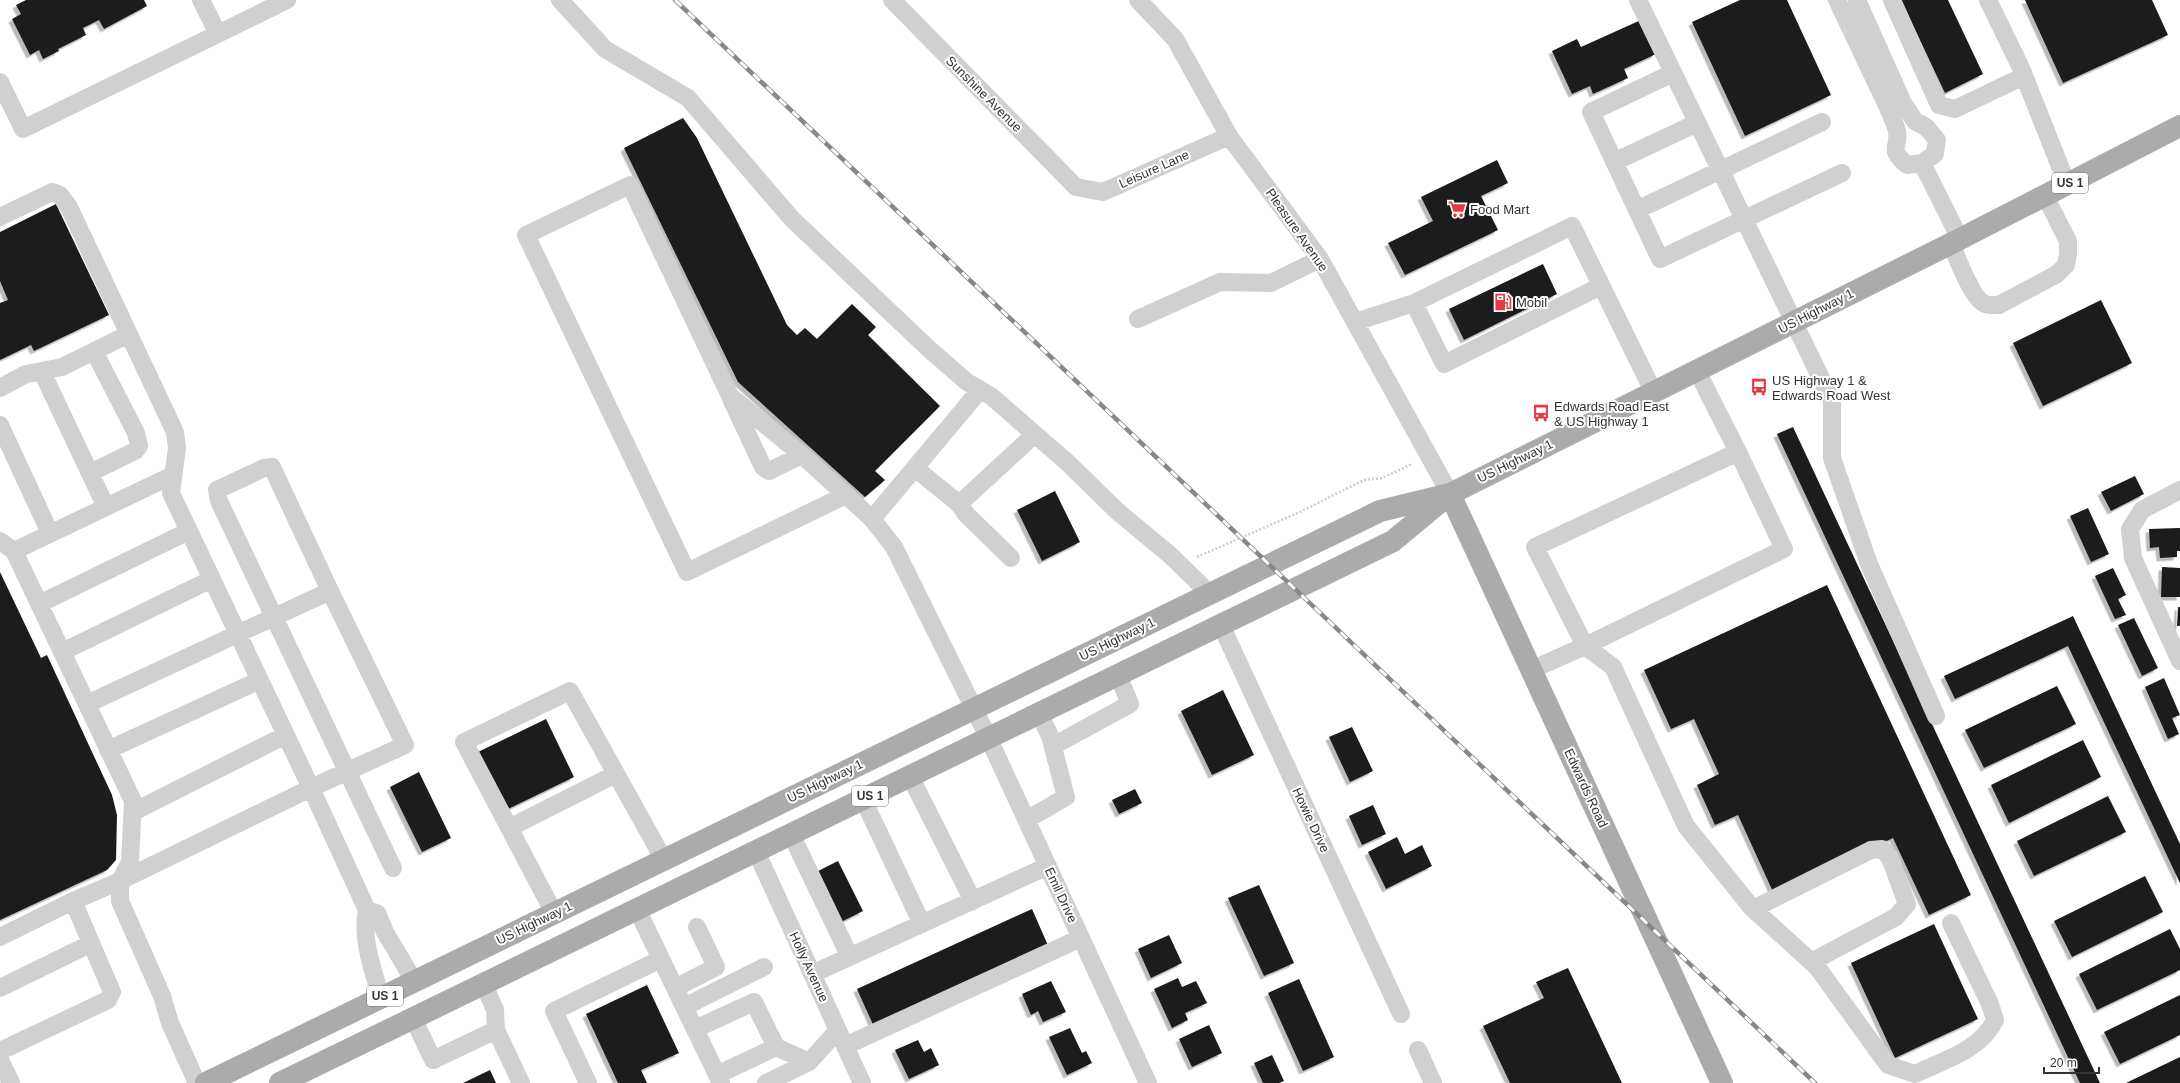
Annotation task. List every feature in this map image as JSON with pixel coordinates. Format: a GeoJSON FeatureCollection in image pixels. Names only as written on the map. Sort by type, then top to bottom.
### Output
{"type":"FeatureCollection","features":[{"type":"Feature","properties":{"kind":"main road","name":"US Highway 1"},"geometry":{"type":"LineString","coordinates":[[206,1083],[1380,511],[1450,494],[1956,242],[2180,126]]}},
{"type":"Feature","properties":{"kind":"main road","name":"US Highway 1"},"geometry":{"type":"LineString","coordinates":[[287,1082],[413,1018],[1393,541],[1450,494]]}},
{"type":"Feature","properties":{"kind":"main road","name":"Edwards Road"},"geometry":{"type":"LineString","coordinates":[[1450,494],[1722,1083]]}},
{"type":"Feature","properties":{"kind":"main road"},"geometry":{"type":"LineString","coordinates":[[534,959],[533,946],[538,933],[554,913]]}},
{"type":"Feature","properties":{"kind":"street"},"geometry":{"type":"LineString","coordinates":[[201,0],[218,34]]}},
{"type":"Feature","properties":{"kind":"street"},"geometry":{"type":"LineString","coordinates":[[560,0],[605,49],[688,98],[792,219],[929,348],[967,382],[991,396],[1035,434],[1068,463],[1117,511],[1180,565],[1210,594]]}},
{"type":"Feature","properties":{"kind":"street","name":"Sunshine Avenue"},"geometry":{"type":"LineString","coordinates":[[892,0],[1076,187]]}},
{"type":"Feature","properties":{"kind":"street","name":"Pleasure Avenue"},"geometry":{"type":"LineString","coordinates":[[1138,0],[1175,39],[1229,136],[1320,258],[1450,494]]}},
{"type":"Feature","properties":{"kind":"street"},"geometry":{"type":"LineString","coordinates":[[1638,0],[1832,402],[1832,458],[1869,564],[1936,716]]}},
{"type":"Feature","properties":{"kind":"street"},"geometry":{"type":"LineString","coordinates":[[1836,0],[1896,106],[1914,121],[1926,127],[1937,140],[1935,154],[1922,163],[1907,165],[1898,158],[1894,147],[1897,132],[1896,106],[1857,0]]}},
{"type":"Feature","properties":{"kind":"street"},"geometry":{"type":"LineString","coordinates":[[1892,0],[1939,105],[1955,109],[2024,76]]}},
{"type":"Feature","properties":{"kind":"street"},"geometry":{"type":"LineString","coordinates":[[1988,0],[2024,76],[2067,184]]}},
{"type":"Feature","properties":{"kind":"street"},"geometry":{"type":"LineString","coordinates":[[0,82],[23,129],[283,1]]}},
{"type":"Feature","properties":{"kind":"street"},"geometry":{"type":"LineString","coordinates":[[1673,73],[1591,112],[1660,259],[1842,174]]}},
{"type":"Feature","properties":{"kind":"street"},"geometry":{"type":"LineString","coordinates":[[1637,210],[1822,122]]}},
{"type":"Feature","properties":{"kind":"street"},"geometry":{"type":"LineString","coordinates":[[1614,162],[1697,123]]}},
{"type":"Feature","properties":{"kind":"street","name":"Leisure Lane"},"geometry":{"type":"LineString","coordinates":[[1076,187],[1103,192],[1229,136]]}},
{"type":"Feature","properties":{"kind":"street"},"geometry":{"type":"LineString","coordinates":[[1922,163],[1956,242],[1974,292],[1982,302],[1988,305],[1999,305],[2058,274],[2066,265],[2068,241],[2045,196]]}},
{"type":"Feature","properties":{"kind":"street"},"geometry":{"type":"LineString","coordinates":[[802,455],[769,471],[763,467],[630,185],[526,235],[687,572],[846,495]]}},
{"type":"Feature","properties":{"kind":"street"},"geometry":{"type":"LineString","coordinates":[[0,217],[52,192],[60,195],[68,207],[175,432],[177,448],[171,493],[311,788],[367,910],[364,924],[365,937],[380,998]]}},
{"type":"Feature","properties":{"kind":"street"},"geometry":{"type":"LineString","coordinates":[[1355,322],[1414,303],[1572,226],[1654,392]]}},
{"type":"Feature","properties":{"kind":"street"},"geometry":{"type":"LineString","coordinates":[[1138,319],[1220,282],[1271,283],[1320,258]]}},
{"type":"Feature","properties":{"kind":"street"},"geometry":{"type":"LineString","coordinates":[[1414,303],[1444,364],[1601,286]]}},
{"type":"Feature","properties":{"kind":"street"},"geometry":{"type":"LineString","coordinates":[[0,388],[26,374],[62,367],[129,334]]}},
{"type":"Feature","properties":{"kind":"street"},"geometry":{"type":"LineString","coordinates":[[90,473],[135,452],[139,446],[136,434],[94,351]]}},
{"type":"Feature","properties":{"kind":"street"},"geometry":{"type":"LineString","coordinates":[[1531,670],[1585,646],[1784,549],[1738,452],[1697,371]]}},
{"type":"Feature","properties":{"kind":"street"},"geometry":{"type":"LineString","coordinates":[[42,372],[106,507]]}},
{"type":"Feature","properties":{"kind":"street"},"geometry":{"type":"LineString","coordinates":[[872,519],[980,390]]}},
{"type":"Feature","properties":{"kind":"street","name":"Emil Drive"},"geometry":{"type":"LineString","coordinates":[[730,396],[802,455],[846,495],[872,519],[894,547],[988,737],[1148,1083]]}},
{"type":"Feature","properties":{"kind":"street"},"geometry":{"type":"LineString","coordinates":[[0,425],[50,533]]}},
{"type":"Feature","properties":{"kind":"street"},"geometry":{"type":"LineString","coordinates":[[959,504],[1035,434]]}},
{"type":"Feature","properties":{"kind":"street"},"geometry":{"type":"LineString","coordinates":[[1738,452],[1535,547],[1585,646],[1613,667],[1686,826],[1753,909],[1811,962],[1888,1065],[1915,1074],[1976,1044],[1989,1033],[1995,1020],[1990,1004],[1951,923]]}},
{"type":"Feature","properties":{"kind":"street"},"geometry":{"type":"LineString","coordinates":[[0,937],[73,901],[120,881],[311,788],[346,772],[405,745],[272,467],[264,468],[217,490],[219,501],[346,772],[393,868]]}},
{"type":"Feature","properties":{"kind":"street"},"geometry":{"type":"LineString","coordinates":[[915,468],[959,504],[966,514],[1012,558]]}},
{"type":"Feature","properties":{"kind":"street"},"geometry":{"type":"LineString","coordinates":[[173,474],[50,533],[7,546],[39,604],[133,801],[130,862],[120,881],[120,901],[162,996],[170,1023],[197,1083]]}},
{"type":"Feature","properties":{"kind":"street"},"geometry":{"type":"LineString","coordinates":[[2180,490],[2142,510],[2130,529],[2133,558],[2180,660]]}},
{"type":"Feature","properties":{"kind":"street"},"geometry":{"type":"LineString","coordinates":[[39,604],[189,531]]}},
{"type":"Feature","properties":{"kind":"street"},"geometry":{"type":"LineString","coordinates":[[62,652],[212,579]]}},
{"type":"Feature","properties":{"kind":"street"},"geometry":{"type":"LineString","coordinates":[[87,704],[275,618],[330,591]]}},
{"type":"Feature","properties":{"kind":"street","name":"Howie Drive"},"geometry":{"type":"LineString","coordinates":[[1221,625],[1401,1014]]}},
{"type":"Feature","properties":{"kind":"street"},"geometry":{"type":"LineString","coordinates":[[1053,746],[1130,704],[1118,674]]}},
{"type":"Feature","properties":{"kind":"street"},"geometry":{"type":"LineString","coordinates":[[108,750],[260,680]]}},
{"type":"Feature","properties":{"kind":"street"},"geometry":{"type":"LineString","coordinates":[[554,913],[464,742],[570,690],[664,860]]}},
{"type":"Feature","properties":{"kind":"street"},"geometry":{"type":"LineString","coordinates":[[1026,820],[1066,796],[1053,746],[1039,713]]}},
{"type":"Feature","properties":{"kind":"street"},"geometry":{"type":"LineString","coordinates":[[132,812],[286,735]]}},
{"type":"Feature","properties":{"kind":"street"},"geometry":{"type":"LineString","coordinates":[[510,828],[616,774]]}},
{"type":"Feature","properties":{"kind":"street"},"geometry":{"type":"LineString","coordinates":[[910,776],[973,901]]}},
{"type":"Feature","properties":{"kind":"street"},"geometry":{"type":"LineString","coordinates":[[863,799],[922,924]]}},
{"type":"Feature","properties":{"kind":"street"},"geometry":{"type":"LineString","coordinates":[[790,834],[850,957]]}},
{"type":"Feature","properties":{"kind":"street"},"geometry":{"type":"LineString","coordinates":[[1753,909],[1871,850],[1882,849],[1890,858],[1907,904],[1896,917],[1811,962]]}},
{"type":"Feature","properties":{"kind":"street","name":"Holly Avenue"},"geometry":{"type":"LineString","coordinates":[[756,851],[862,1083]]}},
{"type":"Feature","properties":{"kind":"street"},"geometry":{"type":"LineString","coordinates":[[812,974],[1048,866]]}},
{"type":"Feature","properties":{"kind":"street"},"geometry":{"type":"LineString","coordinates":[[0,1050],[108,1000],[112,992],[90,944],[73,901]]}},
{"type":"Feature","properties":{"kind":"street"},"geometry":{"type":"LineString","coordinates":[[637,909],[719,1079],[776,1047]]}},
{"type":"Feature","properties":{"kind":"street"},"geometry":{"type":"LineString","coordinates":[[367,910],[377,913],[385,932],[414,981]]}},
{"type":"Feature","properties":{"kind":"street"},"geometry":{"type":"LineString","coordinates":[[675,988],[716,967],[697,927]]}},
{"type":"Feature","properties":{"kind":"street"},"geometry":{"type":"LineString","coordinates":[[766,1083],[809,1062],[842,1038],[1081,938]]}},
{"type":"Feature","properties":{"kind":"street"},"geometry":{"type":"LineString","coordinates":[[0,988],[90,944]]}},
{"type":"Feature","properties":{"kind":"street"},"geometry":{"type":"LineString","coordinates":[[588,1083],[554,1011],[661,959]]}},
{"type":"Feature","properties":{"kind":"street"},"geometry":{"type":"LineString","coordinates":[[684,1006],[764,967]]}},
{"type":"Feature","properties":{"kind":"street"},"geometry":{"type":"LineString","coordinates":[[484,984],[495,1010],[496,1030],[521,1083]]}},
{"type":"Feature","properties":{"kind":"street"},"geometry":{"type":"LineString","coordinates":[[695,1028],[754,1002],[776,1047],[809,1062]]}},
{"type":"Feature","properties":{"kind":"street"},"geometry":{"type":"LineString","coordinates":[[413,1018],[433,1060],[496,1030]]}},
{"type":"Feature","properties":{"kind":"street"},"geometry":{"type":"LineString","coordinates":[[1418,1050],[1433,1083]]}},
{"type":"Feature","properties":{"kind":"street"},"geometry":{"type":"LineString","coordinates":[[0,1060],[11,1083]]}},
{"type":"Feature","properties":{"kind":"path"},"geometry":{"type":"LineString","coordinates":[[1180,565],[1300,512],[1364,480],[1382,478],[1429,456]]}},
{"type":"Feature","properties":{"kind":"building"},"geometry":{"type":"Polygon","coordinates":[[[26,0],[144,0],[147,6],[104,29],[99,20],[83,28],[86,35],[58,49],[59,51],[43,59],[39,50],[30,55],[12,19],[21,14],[16,5],[26,0]]]}},
{"type":"Feature","properties":{"kind":"building"},"geometry":{"type":"Polygon","coordinates":[[[1740,0],[1787,0],[1831,95],[1745,136],[1692,22],[1740,0]]]}},
{"type":"Feature","properties":{"kind":"building"},"geometry":{"type":"Polygon","coordinates":[[[1901,0],[1948,0],[1983,74],[1945,93],[1901,0]]]}},
{"type":"Feature","properties":{"kind":"building"},"geometry":{"type":"Polygon","coordinates":[[[2025,0],[2152,0],[2168,35],[2063,83],[2025,0]]]}},
{"type":"Feature","properties":{"kind":"building"},"geometry":{"type":"Polygon","coordinates":[[[1641,20],[1656,54],[1624,69],[1628,78],[1593,94],[1590,86],[1572,94],[1552,51],[1577,39],[1581,47],[1641,20]]]}},
{"type":"Feature","properties":{"kind":"building"},"geometry":{"type":"Polygon","coordinates":[[[683,118],[697,138],[787,325],[797,335],[805,328],[817,339],[852,304],[876,327],[868,335],[940,406],[875,471],[885,480],[865,497],[738,382],[624,148],[683,118]]]}},
{"type":"Feature","properties":{"kind":"building","name":"Food Mart"},"geometry":{"type":"Polygon","coordinates":[[[1497,160],[1508,183],[1481,196],[1498,230],[1405,275],[1388,243],[1433,221],[1421,197],[1497,160]]]}},
{"type":"Feature","properties":{"kind":"building"},"geometry":{"type":"Polygon","coordinates":[[[56,204],[109,315],[34,351],[31,345],[0,360],[0,303],[8,300],[0,281],[0,232],[56,204]]]}},
{"type":"Feature","properties":{"kind":"building","name":"Mobil"},"geometry":{"type":"Polygon","coordinates":[[[1543,264],[1557,294],[1464,340],[1449,309],[1543,264]]]}},
{"type":"Feature","properties":{"kind":"building"},"geometry":{"type":"Polygon","coordinates":[[[2101,300],[2132,363],[2043,406],[2013,343],[2101,300]]]}},
{"type":"Feature","properties":{"kind":"building"},"geometry":{"type":"Polygon","coordinates":[[[1793,427],[2100,1083],[2080,1083],[1777,434],[1793,427]]]}},
{"type":"Feature","properties":{"kind":"building"},"geometry":{"type":"Polygon","coordinates":[[[2135,476],[2144,494],[2111,511],[2101,492],[2135,476]]]}},
{"type":"Feature","properties":{"kind":"building"},"geometry":{"type":"Polygon","coordinates":[[[1055,491],[1080,542],[1042,561],[1017,510],[1055,491]]]}},
{"type":"Feature","properties":{"kind":"building"},"geometry":{"type":"Polygon","coordinates":[[[2088,508],[2109,554],[2091,562],[2070,516],[2088,508]]]}},
{"type":"Feature","properties":{"kind":"building"},"geometry":{"type":"Polygon","coordinates":[[[2180,528],[2180,551],[2177,551],[2177,557],[2160,558],[2159,547],[2150,548],[2149,529],[2180,528]]]}},
{"type":"Feature","properties":{"kind":"building"},"geometry":{"type":"Polygon","coordinates":[[[2162,567],[2180,568],[2180,597],[2161,597],[2162,567]]]}},
{"type":"Feature","properties":{"kind":"building"},"geometry":{"type":"Polygon","coordinates":[[[2113,568],[2126,595],[2118,599],[2126,615],[2115,619],[2095,576],[2113,568]]]}},
{"type":"Feature","properties":{"kind":"building"},"geometry":{"type":"Polygon","coordinates":[[[0,572],[41,658],[47,655],[112,795],[117,815],[116,860],[107,870],[0,920],[0,572]]]}},
{"type":"Feature","properties":{"kind":"building"},"geometry":{"type":"Polygon","coordinates":[[[1827,585],[1971,895],[1929,915],[1893,838],[1774,894],[1738,815],[1715,825],[1697,785],[1719,774],[1694,719],[1671,729],[1644,670],[1827,585]]]}},
{"type":"Feature","properties":{"kind":"building"},"geometry":{"type":"Polygon","coordinates":[[[2178,607],[2180,607],[2180,626],[2177,626],[2178,607]]]}},
{"type":"Feature","properties":{"kind":"building"},"geometry":{"type":"Polygon","coordinates":[[[2073,616],[2180,844],[2180,883],[2068,646],[1955,699],[1944,676],[2073,616]]]}},
{"type":"Feature","properties":{"kind":"building"},"geometry":{"type":"Polygon","coordinates":[[[2134,618],[2158,668],[2142,676],[2118,625],[2134,618]]]}},
{"type":"Feature","properties":{"kind":"building"},"geometry":{"type":"Polygon","coordinates":[[[2164,678],[2180,715],[2172,718],[2179,734],[2168,739],[2145,687],[2164,678]]]}},
{"type":"Feature","properties":{"kind":"building"},"geometry":{"type":"Polygon","coordinates":[[[2057,686],[2076,724],[1984,768],[1965,730],[2057,686]]]}},
{"type":"Feature","properties":{"kind":"building"},"geometry":{"type":"Polygon","coordinates":[[[1223,690],[1254,755],[1212,775],[1181,711],[1223,690]]]}},
{"type":"Feature","properties":{"kind":"building"},"geometry":{"type":"Polygon","coordinates":[[[546,719],[574,777],[506,810],[478,752],[546,719]]]}},
{"type":"Feature","properties":{"kind":"building"},"geometry":{"type":"Polygon","coordinates":[[[1352,727],[1373,771],[1350,782],[1329,737],[1352,727]]]}},
{"type":"Feature","properties":{"kind":"building"},"geometry":{"type":"Polygon","coordinates":[[[2083,740],[2101,777],[2009,823],[1991,785],[2083,740]]]}},
{"type":"Feature","properties":{"kind":"building"},"geometry":{"type":"Polygon","coordinates":[[[419,772],[451,838],[422,852],[390,787],[419,772]]]}},
{"type":"Feature","properties":{"kind":"building"},"geometry":{"type":"Polygon","coordinates":[[[1135,789],[1142,803],[1119,814],[1112,800],[1135,789]]]}},
{"type":"Feature","properties":{"kind":"building"},"geometry":{"type":"Polygon","coordinates":[[[2108,796],[2126,832],[2034,876],[2017,841],[2108,796]]]}},
{"type":"Feature","properties":{"kind":"building"},"geometry":{"type":"Polygon","coordinates":[[[1373,805],[1386,834],[1362,845],[1349,816],[1373,805]]]}},
{"type":"Feature","properties":{"kind":"building"},"geometry":{"type":"Polygon","coordinates":[[[1397,837],[1405,854],[1422,845],[1432,866],[1386,889],[1368,852],[1397,837]]]}},
{"type":"Feature","properties":{"kind":"building"},"geometry":{"type":"Polygon","coordinates":[[[838,861],[863,911],[841,922],[816,872],[838,861]]]}},
{"type":"Feature","properties":{"kind":"building"},"geometry":{"type":"Polygon","coordinates":[[[2145,876],[2163,912],[2072,957],[2054,921],[2145,876]]]}},
{"type":"Feature","properties":{"kind":"building"},"geometry":{"type":"Polygon","coordinates":[[[1259,885],[1294,963],[1264,976],[1228,898],[1259,885]]]}},
{"type":"Feature","properties":{"kind":"building"},"geometry":{"type":"Polygon","coordinates":[[[1032,909],[1050,950],[875,1029],[857,989],[1032,909]]]}},
{"type":"Feature","properties":{"kind":"building"},"geometry":{"type":"Polygon","coordinates":[[[1934,924],[1978,1019],[1895,1058],[1851,963],[1934,924]]]}},
{"type":"Feature","properties":{"kind":"building"},"geometry":{"type":"Polygon","coordinates":[[[2170,929],[2180,949],[2180,970],[2097,1010],[2079,974],[2170,929]]]}},
{"type":"Feature","properties":{"kind":"building"},"geometry":{"type":"Polygon","coordinates":[[[1169,935],[1182,963],[1151,978],[1138,949],[1169,935]]]}},
{"type":"Feature","properties":{"kind":"building"},"geometry":{"type":"Polygon","coordinates":[[[1568,968],[1622,1083],[1510,1083],[1483,1026],[1544,998],[1536,982],[1568,968]]]}},
{"type":"Feature","properties":{"kind":"building"},"geometry":{"type":"Polygon","coordinates":[[[1178,978],[1182,987],[1196,981],[1207,1003],[1185,1013],[1188,1020],[1172,1028],[1154,989],[1178,978]]]}},
{"type":"Feature","properties":{"kind":"building"},"geometry":{"type":"Polygon","coordinates":[[[1299,979],[1334,1057],[1303,1071],[1268,993],[1299,979]]]}},
{"type":"Feature","properties":{"kind":"building"},"geometry":{"type":"Polygon","coordinates":[[[1051,981],[1066,1012],[1043,1022],[1038,1011],[1031,1015],[1022,994],[1051,981]]]}},
{"type":"Feature","properties":{"kind":"building"},"geometry":{"type":"Polygon","coordinates":[[[647,985],[679,1053],[641,1070],[647,1083],[618,1083],[586,1014],[647,985]]]}},
{"type":"Feature","properties":{"kind":"building"},"geometry":{"type":"Polygon","coordinates":[[[2180,995],[2180,1035],[2120,1064],[2104,1032],[2180,995]]]}},
{"type":"Feature","properties":{"kind":"building"},"geometry":{"type":"Polygon","coordinates":[[[1209,1025],[1222,1053],[1192,1067],[1179,1039],[1209,1025]]]}},
{"type":"Feature","properties":{"kind":"building"},"geometry":{"type":"Polygon","coordinates":[[[1070,1028],[1082,1053],[1086,1051],[1092,1063],[1067,1075],[1049,1037],[1070,1028]]]}},
{"type":"Feature","properties":{"kind":"building"},"geometry":{"type":"Polygon","coordinates":[[[918,1040],[924,1052],[931,1048],[939,1065],[909,1079],[895,1050],[918,1040]]]}},
{"type":"Feature","properties":{"kind":"building"},"geometry":{"type":"Polygon","coordinates":[[[1272,1055],[1284,1081],[1279,1083],[1263,1083],[1254,1063],[1272,1055]]]}},
{"type":"Feature","properties":{"kind":"building"},"geometry":{"type":"Polygon","coordinates":[[[2180,1057],[2180,1083],[2126,1083],[2180,1057]]]}},
{"type":"Feature","properties":{"kind":"building"},"geometry":{"type":"Polygon","coordinates":[[[490,1070],[496,1083],[463,1083],[490,1070]]]}},
{"type":"Feature","properties":{"kind":"railway"},"geometry":{"type":"LineString","coordinates":[[675,0],[1815,1083]]}},
{"type":"Feature","properties":{"kind":"place","name":"Food Mart"},"geometry":{"type":"Point","coordinates":[1457,209]}},
{"type":"Feature","properties":{"kind":"place","name":"Mobil"},"geometry":{"type":"Point","coordinates":[1503,302]}},
{"type":"Feature","properties":{"kind":"place","name":"US Highway 1 & Edwards Road West"},"geometry":{"type":"Point","coordinates":[1759,387]}},
{"type":"Feature","properties":{"kind":"place","name":"Edwards Road East & US Highway 1"},"geometry":{"type":"Point","coordinates":[1541,413]}}]}
